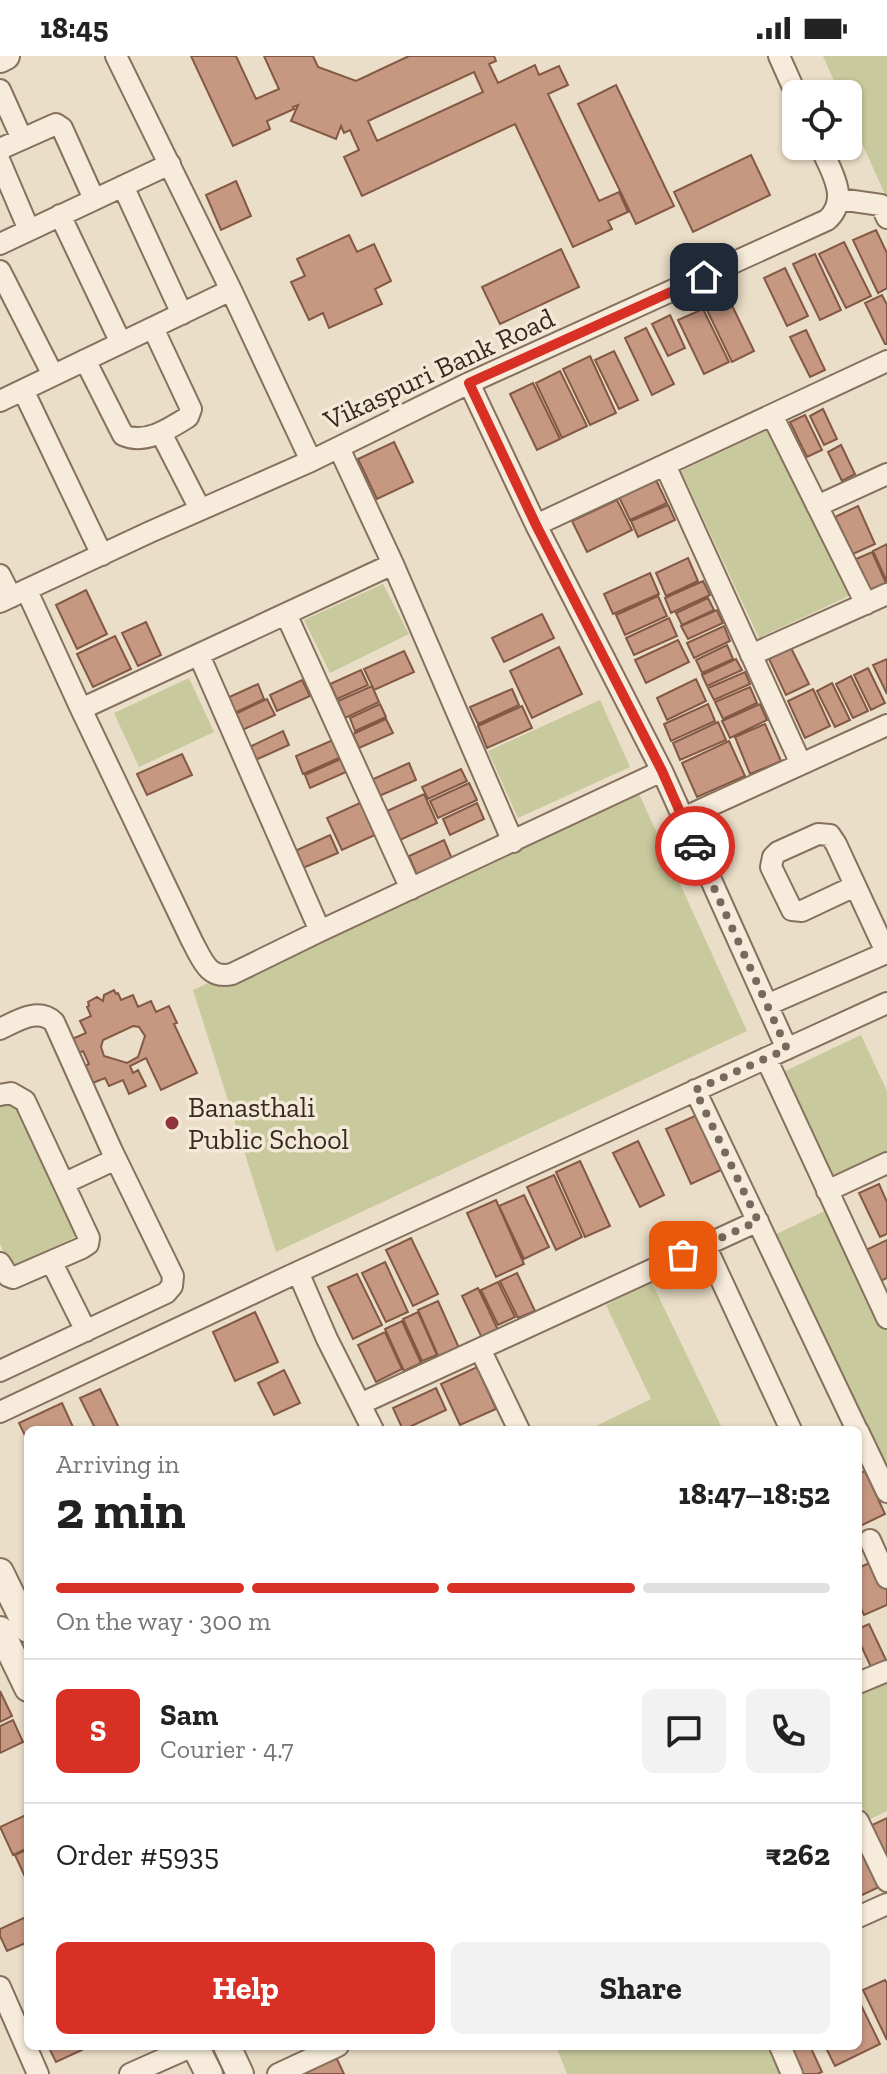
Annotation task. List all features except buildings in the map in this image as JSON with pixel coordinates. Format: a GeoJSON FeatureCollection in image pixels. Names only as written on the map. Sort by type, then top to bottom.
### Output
{"type":"FeatureCollection","features":[{"type":"Feature","properties":{"kind":"street"},"geometry":{"type":"LineString","coordinates":[[0,59],[6,56]]}},
{"type":"Feature","properties":{"kind":"street"},"geometry":{"type":"LineString","coordinates":[[116,56],[311,461]]}},
{"type":"Feature","properties":{"kind":"street"},"geometry":{"type":"LineString","coordinates":[[779,56],[790,80]]}},
{"type":"Feature","properties":{"kind":"street"},"geometry":{"type":"LineString","coordinates":[[0,90],[22,138]]}},
{"type":"Feature","properties":{"kind":"street"},"geometry":{"type":"LineString","coordinates":[[0,152],[2,148],[56,124],[62,128],[94,199]]}},
{"type":"Feature","properties":{"kind":"street"},"geometry":{"type":"LineString","coordinates":[[826,160],[839,199],[881,205],[887,218]]}},
{"type":"Feature","properties":{"kind":"street"},"geometry":{"type":"LineString","coordinates":[[0,162],[29,230]]}},
{"type":"Feature","properties":{"kind":"street"},"geometry":{"type":"LineString","coordinates":[[0,244],[170,164]]}},
{"type":"Feature","properties":{"kind":"street"},"geometry":{"type":"LineString","coordinates":[[123,186],[182,314]]}},
{"type":"Feature","properties":{"kind":"street","name":"Vikaspuri Bank Road"},"geometry":{"type":"LineString","coordinates":[[13,597],[339,448],[469,383],[827,220],[839,207],[839,199]]}},
{"type":"Feature","properties":{"kind":"street"},"geometry":{"type":"LineString","coordinates":[[60,215],[121,343]]}},
{"type":"Feature","properties":{"kind":"street"},"geometry":{"type":"LineString","coordinates":[[0,271],[53,375]]}},
{"type":"Feature","properties":{"kind":"street"},"geometry":{"type":"LineString","coordinates":[[0,401],[231,290]]}},
{"type":"Feature","properties":{"kind":"street"},"geometry":{"type":"LineString","coordinates":[[85,360],[123,435],[134,440],[161,433],[188,417],[191,409],[153,328]]}},
{"type":"Feature","properties":{"kind":"street"},"geometry":{"type":"LineString","coordinates":[[536,525],[887,361]]}},
{"type":"Feature","properties":{"kind":"street"},"geometry":{"type":"LineString","coordinates":[[469,383],[536,525],[662,771],[787,1049]]}},
{"type":"Feature","properties":{"kind":"street"},"geometry":{"type":"LineString","coordinates":[[23,390],[102,555]]}},
{"type":"Feature","properties":{"kind":"street"},"geometry":{"type":"LineString","coordinates":[[772,415],[866,604]]}},
{"type":"Feature","properties":{"kind":"street"},"geometry":{"type":"LineString","coordinates":[[161,433],[200,509]]}},
{"type":"Feature","properties":{"kind":"street"},"geometry":{"type":"LineString","coordinates":[[339,448],[393,564],[513,842]]}},
{"type":"Feature","properties":{"kind":"street"},"geometry":{"type":"LineString","coordinates":[[665,465],[801,764]]}},
{"type":"Feature","properties":{"kind":"street"},"geometry":{"type":"LineString","coordinates":[[817,506],[887,474]]}},
{"type":"Feature","properties":{"kind":"street"},"geometry":{"type":"LineString","coordinates":[[81,709],[393,564]]}},
{"type":"Feature","properties":{"kind":"street"},"geometry":{"type":"LineString","coordinates":[[0,575],[81,709],[180,918],[210,971],[218,975],[232,974],[662,771]]}},
{"type":"Feature","properties":{"kind":"street"},"geometry":{"type":"LineString","coordinates":[[751,655],[887,594]]}},
{"type":"Feature","properties":{"kind":"street"},"geometry":{"type":"LineString","coordinates":[[286,614],[411,889]]}},
{"type":"Feature","properties":{"kind":"street"},"geometry":{"type":"LineString","coordinates":[[199,655],[320,931]]}},
{"type":"Feature","properties":{"kind":"street"},"geometry":{"type":"LineString","coordinates":[[683,818],[887,725]]}},
{"type":"Feature","properties":{"kind":"street"},"geometry":{"type":"LineString","coordinates":[[767,1005],[887,954],[855,886]]}},
{"type":"Feature","properties":{"kind":"street"},"geometry":{"type":"LineString","coordinates":[[0,1412],[887,1003]]}},
{"type":"Feature","properties":{"kind":"street"},"geometry":{"type":"LineString","coordinates":[[0,1029],[36,1015],[48,1016],[54,1022],[173,1276],[172,1286],[166,1293],[0,1371]]}},
{"type":"Feature","properties":{"kind":"street"},"geometry":{"type":"LineString","coordinates":[[766,1058],[884,1305]]}},
{"type":"Feature","properties":{"kind":"street"},"geometry":{"type":"LineString","coordinates":[[695,1090],[851,1426]]}},
{"type":"Feature","properties":{"kind":"street"},"geometry":{"type":"LineString","coordinates":[[0,1095],[11,1093],[25,1101],[89,1238],[88,1244],[82,1248],[13,1278],[0,1263]]}},
{"type":"Feature","properties":{"kind":"street"},"geometry":{"type":"LineString","coordinates":[[65,1183],[116,1159]]}},
{"type":"Feature","properties":{"kind":"street"},"geometry":{"type":"LineString","coordinates":[[827,1191],[887,1163]]}},
{"type":"Feature","properties":{"kind":"street"},"geometry":{"type":"LineString","coordinates":[[360,1404],[758,1221]]}},
{"type":"Feature","properties":{"kind":"street"},"geometry":{"type":"LineString","coordinates":[[705,1245],[789,1426]]}},
{"type":"Feature","properties":{"kind":"street"},"geometry":{"type":"LineString","coordinates":[[52,1263],[86,1331]]}},
{"type":"Feature","properties":{"kind":"street"},"geometry":{"type":"LineString","coordinates":[[298,1272],[327,1339],[371,1426]]}},
{"type":"Feature","properties":{"kind":"street"},"geometry":{"type":"LineString","coordinates":[[480,1349],[517,1426]]}},
{"type":"Feature","properties":{"kind":"street"},"geometry":{"type":"LineString","coordinates":[[32,1356],[49,1390]]}},
{"type":"Feature","properties":{"kind":"street"},"geometry":{"type":"LineString","coordinates":[[862,1446],[887,1492]]}},
{"type":"Feature","properties":{"kind":"street"},"geometry":{"type":"LineString","coordinates":[[872,1539],[887,1578]]}},
{"type":"Feature","properties":{"kind":"street"},"geometry":{"type":"LineString","coordinates":[[0,1572],[24,1621]]}},
{"type":"Feature","properties":{"kind":"street"},"geometry":{"type":"LineString","coordinates":[[0,1630],[24,1680]]}},
{"type":"Feature","properties":{"kind":"street"},"geometry":{"type":"LineString","coordinates":[[862,1681],[887,1671]]}},
{"type":"Feature","properties":{"kind":"street"},"geometry":{"type":"LineString","coordinates":[[862,1829],[887,1881]]}},
{"type":"Feature","properties":{"kind":"street"},"geometry":{"type":"LineString","coordinates":[[862,1915],[887,1904]]}},
{"type":"Feature","properties":{"kind":"street"},"geometry":{"type":"LineString","coordinates":[[0,1987],[24,2042]]}},
{"type":"Feature","properties":{"kind":"street"},"geometry":{"type":"LineString","coordinates":[[28,2050],[38,2074]]}},
{"type":"Feature","properties":{"kind":"street"},"geometry":{"type":"LineString","coordinates":[[143,2071],[186,2050]]}},
{"type":"Feature","properties":{"kind":"street"},"geometry":{"type":"LineString","coordinates":[[196,2050],[209,2074]]}},
{"type":"Feature","properties":{"kind":"street"},"geometry":{"type":"LineString","coordinates":[[229,2050],[240,2074]]}},
{"type":"Feature","properties":{"kind":"street"},"geometry":{"type":"LineString","coordinates":[[278,2074],[323,2050]]}},
{"type":"Feature","properties":{"kind":"street"},"geometry":{"type":"LineString","coordinates":[[782,2050],[792,2074]]}},
{"type":"Feature","properties":{"kind":"green space"},"geometry":{"type":"Polygon","coordinates":[[[823,56],[887,56],[887,199],[862,143],[862,80],[834,80],[823,56]]]}},
{"type":"Feature","properties":{"kind":"green space"},"geometry":{"type":"Polygon","coordinates":[[[775,427],[853,594],[759,638],[681,471],[775,427]]]}},
{"type":"Feature","properties":{"kind":"green space"},"geometry":{"type":"Polygon","coordinates":[[[383,584],[409,634],[330,673],[304,620],[383,584]]]}},
{"type":"Feature","properties":{"kind":"green space"},"geometry":{"type":"Polygon","coordinates":[[[189,678],[214,732],[139,767],[114,713],[189,678]]]}},
{"type":"Feature","properties":{"kind":"green space"},"geometry":{"type":"Polygon","coordinates":[[[600,700],[630,767],[518,818],[488,751],[600,700]]]}},
{"type":"Feature","properties":{"kind":"green space"},"geometry":{"type":"Polygon","coordinates":[[[635,785],[747,1031],[276,1252],[193,990],[635,785]]]}},
{"type":"Feature","properties":{"kind":"green space"},"geometry":{"type":"Polygon","coordinates":[[[861,1035],[887,1091],[887,1151],[831,1178],[781,1073],[861,1035]]]}},
{"type":"Feature","properties":{"kind":"green space"},"geometry":{"type":"Polygon","coordinates":[[[17,1093],[85,1232],[11,1268],[0,1244],[0,1101],[17,1093]]]}},
{"type":"Feature","properties":{"kind":"green space"},"geometry":{"type":"Polygon","coordinates":[[[833,1207],[887,1319],[887,1478],[862,1426],[770,1237],[833,1207]]]}},
{"type":"Feature","properties":{"kind":"green space"},"geometry":{"type":"Polygon","coordinates":[[[652,1282],[721,1426],[596,1426],[651,1399],[606,1305],[652,1282]]]}},
{"type":"Feature","properties":{"kind":"green space"},"geometry":{"type":"Polygon","coordinates":[[[887,1671],[887,1811],[868,1820],[862,1807],[862,1682],[887,1671]]]}},
{"type":"Feature","properties":{"kind":"green space"},"geometry":{"type":"Polygon","coordinates":[[[558,2050],[770,2050],[781,2074],[567,2074],[558,2050]]]}},
{"type":"Feature","properties":{"kind":"way so far"},"geometry":{"type":"LineString","coordinates":[[683,1255],[758,1221],[695,1090],[787,1049],[695,846]]}},
{"type":"Feature","properties":{"kind":"place","name":"Banasthali Public School"},"geometry":{"type":"Point","coordinates":[172,1123]}},
{"type":"Feature","properties":{"kind":"route"},"geometry":{"type":"LineString","coordinates":[[695,846],[662,771],[536,525],[469,383],[704,277]]}}]}
